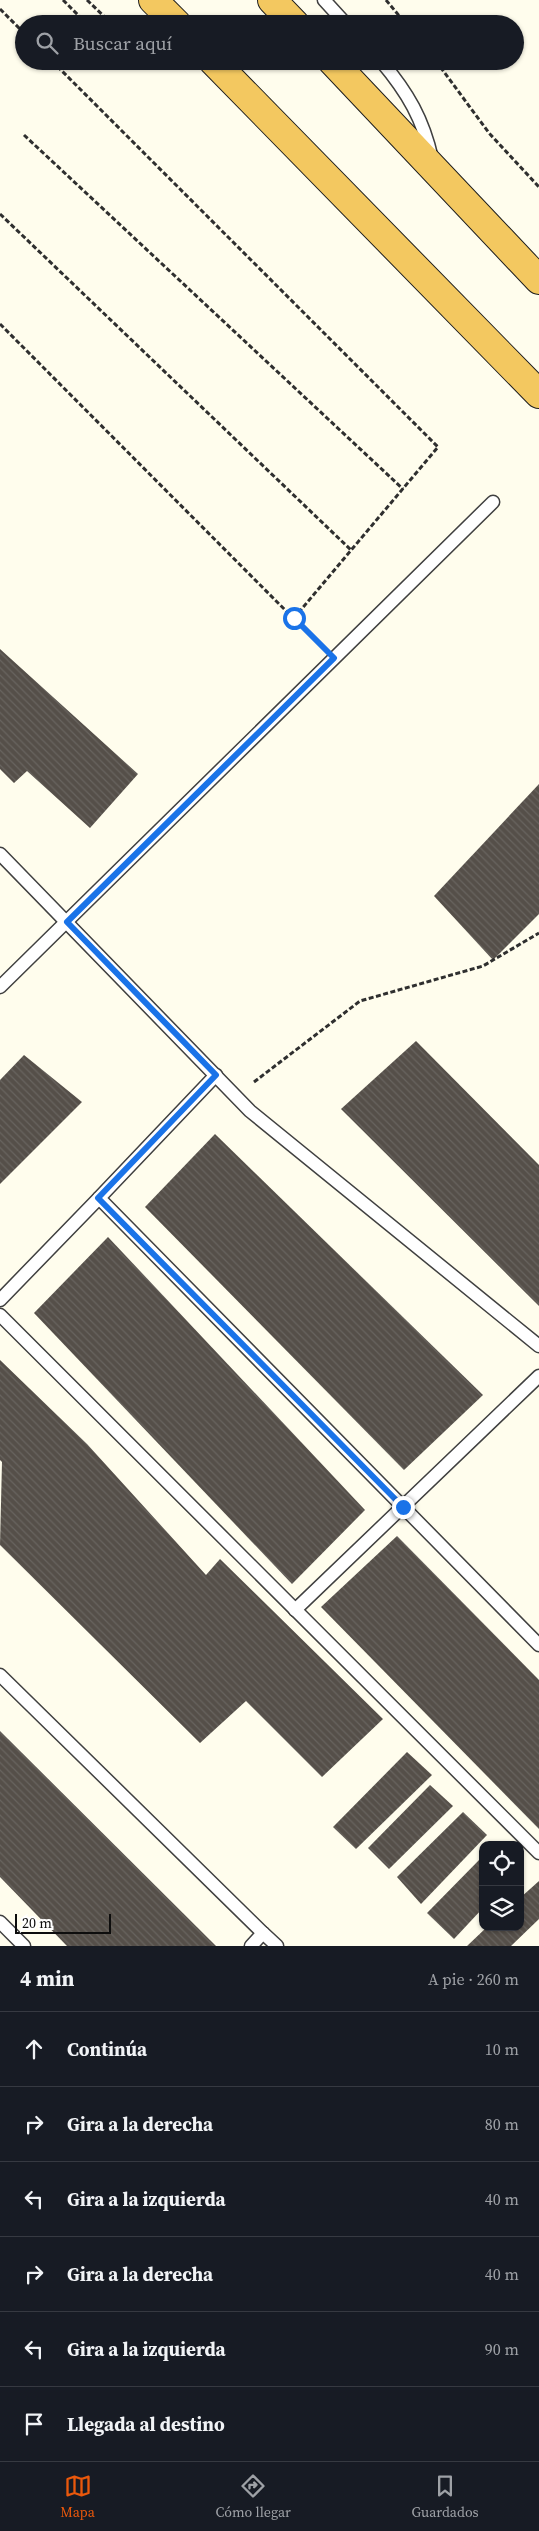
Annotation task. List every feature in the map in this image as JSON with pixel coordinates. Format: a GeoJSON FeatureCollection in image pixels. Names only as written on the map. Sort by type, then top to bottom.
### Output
{"type":"FeatureCollection","features":[{"type":"Feature","properties":{"kind":"highway"},"geometry":{"type":"LineString","coordinates":[[153,0],[168,15]]}},
{"type":"Feature","properties":{"kind":"highway"},"geometry":{"type":"LineString","coordinates":[[272,0],[286,15]]}},
{"type":"Feature","properties":{"kind":"highway"},"geometry":{"type":"LineString","coordinates":[[222,70],[539,394]]}},
{"type":"Feature","properties":{"kind":"highway"},"geometry":{"type":"LineString","coordinates":[[341,70],[539,280]]}},
{"type":"Feature","properties":{"kind":"lane"},"geometry":{"type":"LineString","coordinates":[[324,0],[338,15]]}},
{"type":"Feature","properties":{"kind":"lane"},"geometry":{"type":"LineString","coordinates":[[388,70],[402,88],[420,118],[433,166]]}},
{"type":"Feature","properties":{"kind":"lane"},"geometry":{"type":"LineString","coordinates":[[0,988],[493,502]]}},
{"type":"Feature","properties":{"kind":"lane"},"geometry":{"type":"LineString","coordinates":[[0,854],[250,1111],[539,1346]]}},
{"type":"Feature","properties":{"kind":"lane"},"geometry":{"type":"LineString","coordinates":[[0,1300],[216,1075]]}},
{"type":"Feature","properties":{"kind":"lane"},"geometry":{"type":"LineString","coordinates":[[98,1198],[539,1645]]}},
{"type":"Feature","properties":{"kind":"lane"},"geometry":{"type":"LineString","coordinates":[[0,1315],[539,1853]]}},
{"type":"Feature","properties":{"kind":"lane"},"geometry":{"type":"LineString","coordinates":[[295,1610],[539,1376]]}},
{"type":"Feature","properties":{"kind":"lane"},"geometry":{"type":"LineString","coordinates":[[0,1675],[277,1946]]}},
{"type":"Feature","properties":{"kind":"lane"},"geometry":{"type":"LineString","coordinates":[[0,1922],[24,1946]]}},
{"type":"Feature","properties":{"kind":"lane"},"geometry":{"type":"LineString","coordinates":[[251,1946],[263,1933]]}},
{"type":"Feature","properties":{"kind":"path"},"geometry":{"type":"LineString","coordinates":[[63,0],[78,15]]}},
{"type":"Feature","properties":{"kind":"path"},"geometry":{"type":"LineString","coordinates":[[87,0],[103,15]]}},
{"type":"Feature","properties":{"kind":"path"},"geometry":{"type":"LineString","coordinates":[[386,0],[398,15]]}},
{"type":"Feature","properties":{"kind":"path"},"geometry":{"type":"LineString","coordinates":[[0,9],[15,24]]}},
{"type":"Feature","properties":{"kind":"path"},"geometry":{"type":"LineString","coordinates":[[61,70],[438,447],[294,618]]}},
{"type":"Feature","properties":{"kind":"path"},"geometry":{"type":"LineString","coordinates":[[443,70],[489,133],[539,187]]}},
{"type":"Feature","properties":{"kind":"path"},"geometry":{"type":"LineString","coordinates":[[24,136],[403,489]]}},
{"type":"Feature","properties":{"kind":"path"},"geometry":{"type":"LineString","coordinates":[[0,214],[351,550]]}},
{"type":"Feature","properties":{"kind":"path"},"geometry":{"type":"LineString","coordinates":[[0,324],[334,658]]}},
{"type":"Feature","properties":{"kind":"path"},"geometry":{"type":"LineString","coordinates":[[236,1096],[360,1001],[483,966],[539,933]]}},
{"type":"Feature","properties":{"kind":"building"},"geometry":{"type":"Polygon","coordinates":[[[0,649],[138,774],[90,828],[27,771],[14,783],[0,769],[0,649]]]}},
{"type":"Feature","properties":{"kind":"building"},"geometry":{"type":"Polygon","coordinates":[[[539,784],[539,914],[493,960],[434,896],[539,784]]]}},
{"type":"Feature","properties":{"kind":"building"},"geometry":{"type":"Polygon","coordinates":[[[416,1041],[539,1165],[539,1306],[341,1109],[416,1041]]]}},
{"type":"Feature","properties":{"kind":"building"},"geometry":{"type":"Polygon","coordinates":[[[24,1055],[82,1102],[0,1184],[0,1080],[24,1055]]]}},
{"type":"Feature","properties":{"kind":"building"},"geometry":{"type":"Polygon","coordinates":[[[215,1134],[483,1395],[404,1470],[145,1207],[215,1134]]]}},
{"type":"Feature","properties":{"kind":"building"},"geometry":{"type":"Polygon","coordinates":[[[108,1237],[365,1510],[292,1584],[34,1313],[108,1237]]]}},
{"type":"Feature","properties":{"kind":"building"},"geometry":{"type":"Polygon","coordinates":[[[0,1360],[87,1444],[206,1575],[220,1559],[383,1719],[322,1777],[246,1701],[200,1743],[0,1545],[2,1462],[0,1460],[0,1360]]]}},
{"type":"Feature","properties":{"kind":"building"},"geometry":{"type":"Polygon","coordinates":[[[397,1536],[539,1680],[539,1829],[321,1607],[397,1536]]]}},
{"type":"Feature","properties":{"kind":"building"},"geometry":{"type":"Polygon","coordinates":[[[0,1731],[216,1946],[67,1946],[0,1877],[0,1731]]]}},
{"type":"Feature","properties":{"kind":"building"},"geometry":{"type":"Polygon","coordinates":[[[407,1752],[432,1775],[356,1849],[333,1827],[407,1752]]]}},
{"type":"Feature","properties":{"kind":"building"},"geometry":{"type":"Polygon","coordinates":[[[430,1785],[453,1806],[389,1869],[368,1848],[430,1785]]]}},
{"type":"Feature","properties":{"kind":"building"},"geometry":{"type":"Polygon","coordinates":[[[463,1812],[487,1835],[479,1841],[479,1843],[421,1904],[397,1877],[463,1812]]]}},
{"type":"Feature","properties":{"kind":"building"},"geometry":{"type":"Polygon","coordinates":[[[479,1860],[479,1912],[454,1939],[427,1913],[479,1860]]]}},
{"type":"Feature","properties":{"kind":"building"},"geometry":{"type":"Polygon","coordinates":[[[539,1881],[539,1919],[511,1946],[467,1946],[483,1931],[524,1931],[524,1894],[539,1881]]]}},
{"type":"Feature","properties":{"kind":"route"},"geometry":{"type":"LineString","coordinates":[[294,618],[334,658],[67,922],[216,1075],[98,1198],[403,1507]]}}]}
